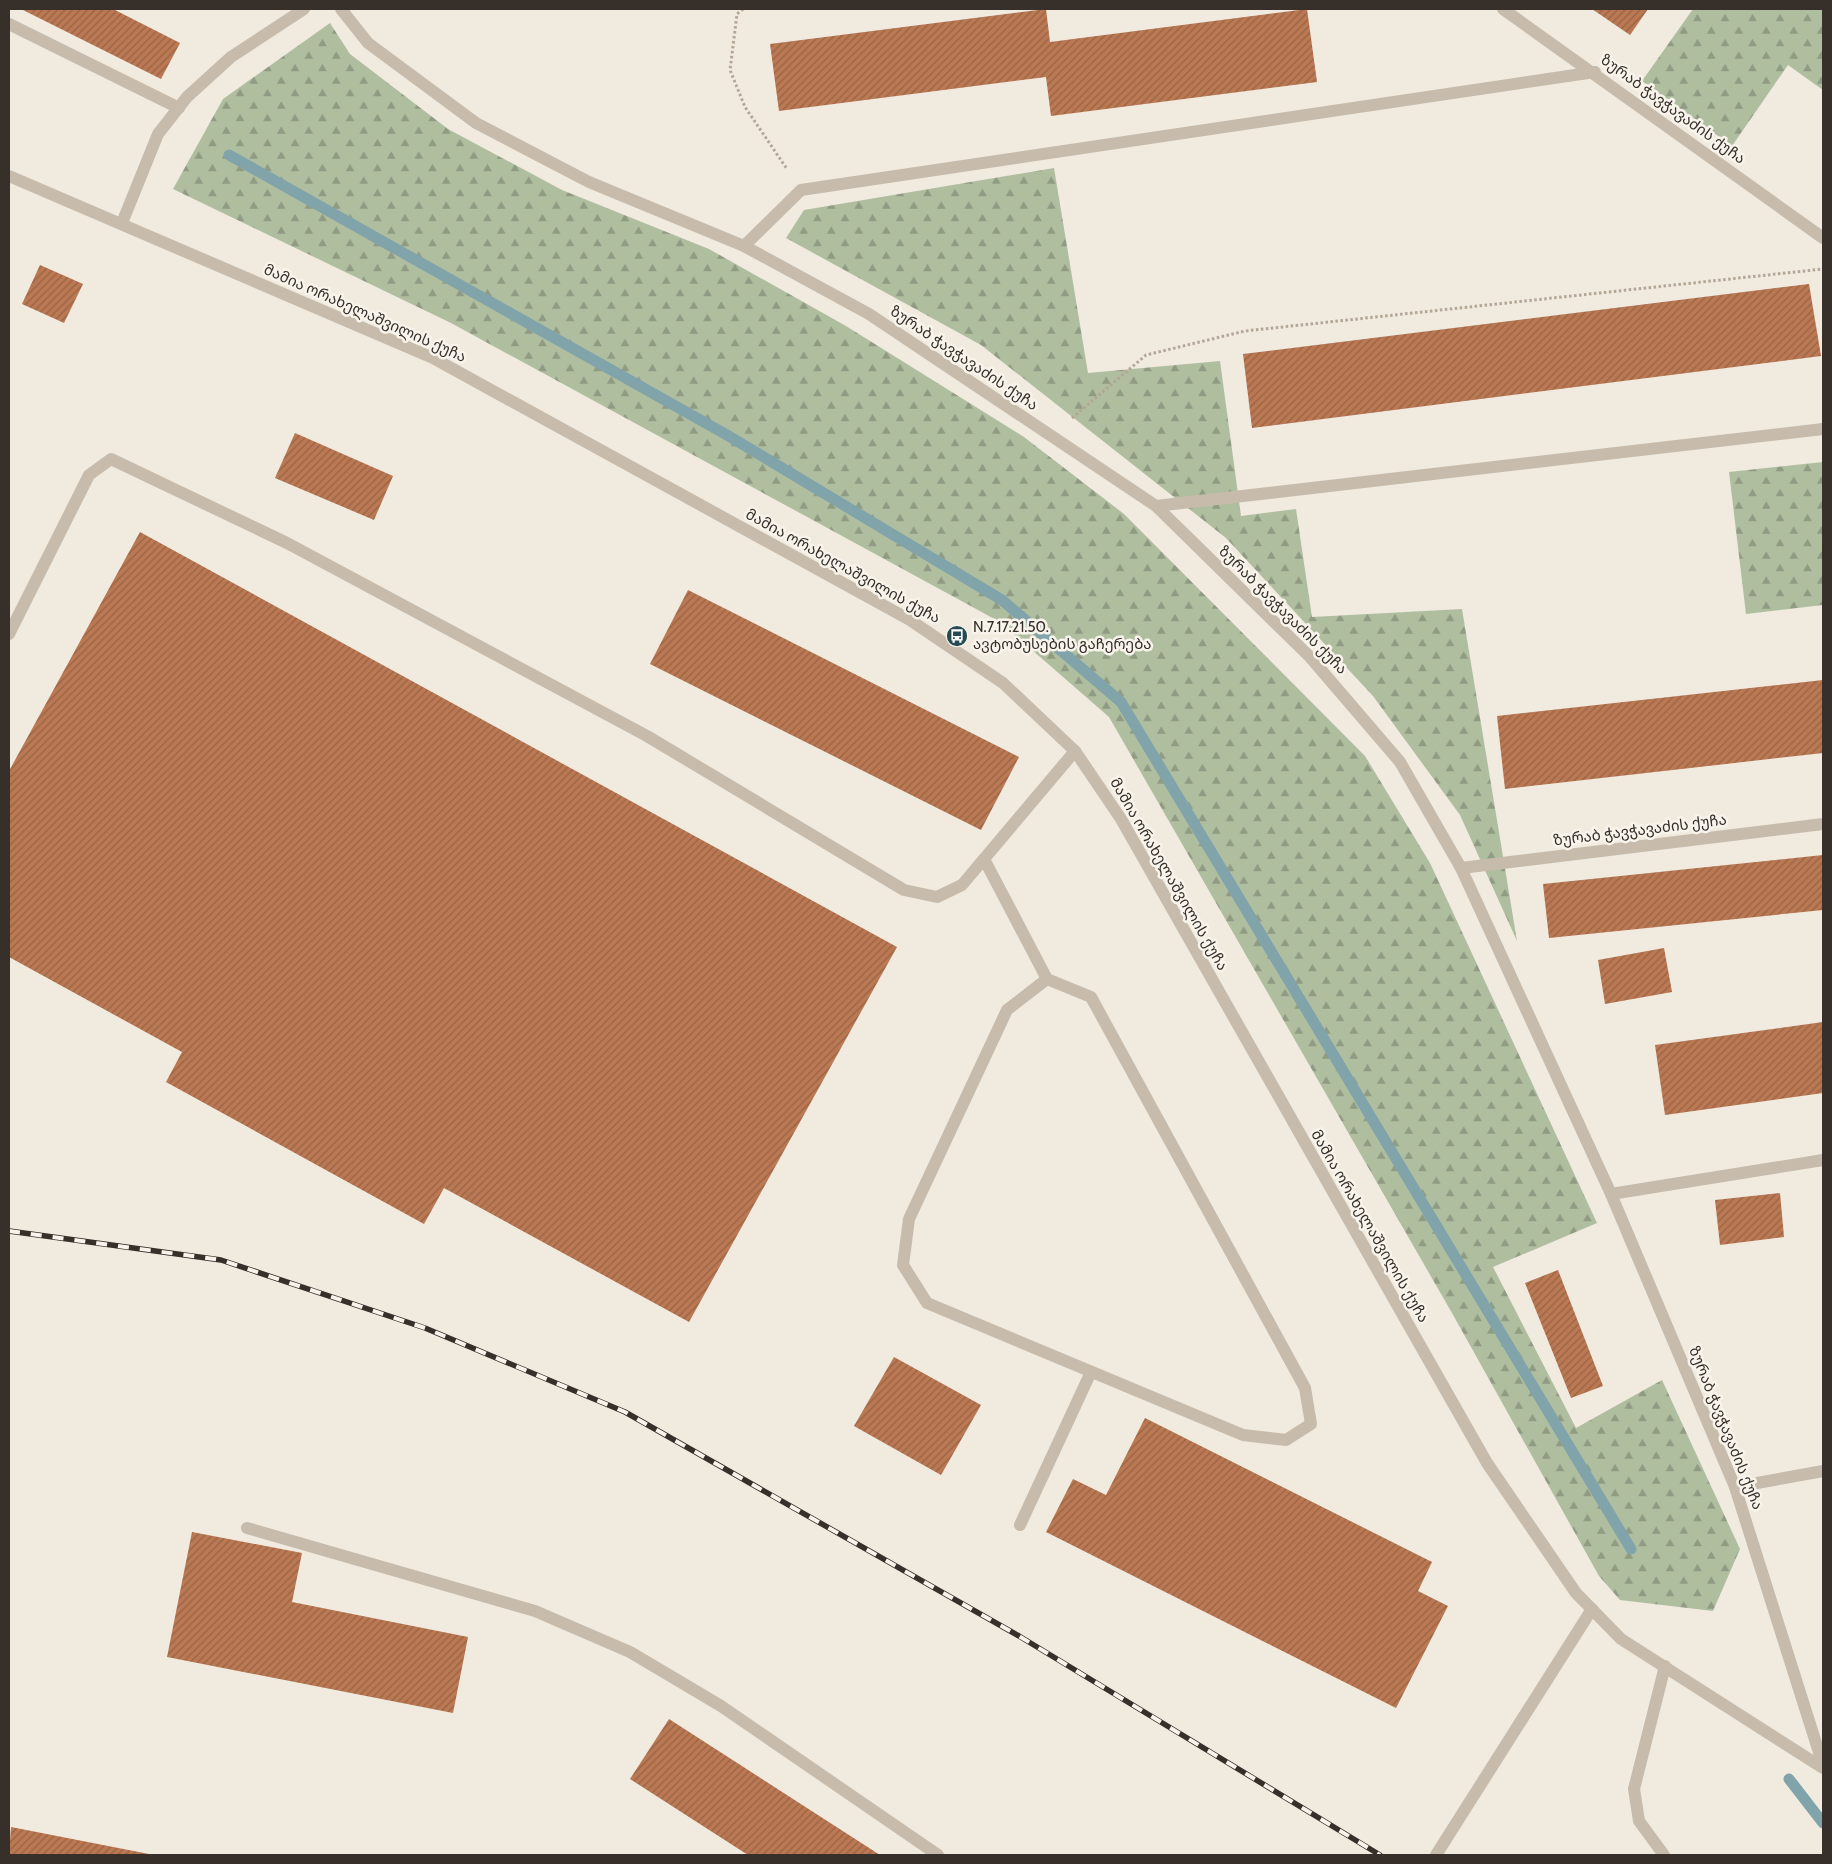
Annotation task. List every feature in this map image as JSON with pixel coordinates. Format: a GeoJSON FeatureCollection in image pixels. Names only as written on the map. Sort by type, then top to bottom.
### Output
{"type":"FeatureCollection","features":[{"type":"Feature","properties":{"kind":"street"},"geometry":{"type":"LineString","coordinates":[[122,223],[158,134],[178,108],[231,56],[304,9]]}},
{"type":"Feature","properties":{"kind":"street","name":"ზურაბ ჭავჭავაძის ქუჩა"},"geometry":{"type":"LineString","coordinates":[[341,9],[368,43],[476,123],[589,182],[744,246],[869,314],[1156,506],[1310,657],[1394,754],[1461,868],[1611,1194],[1735,1486],[1823,1767]]}},
{"type":"Feature","properties":{"kind":"street","name":"ზურაბ ჭავჭავაძის ქუჩა"},"geometry":{"type":"LineString","coordinates":[[1503,9],[1595,72],[1823,238]]}},
{"type":"Feature","properties":{"kind":"street"},"geometry":{"type":"LineString","coordinates":[[9,24],[178,108]]}},
{"type":"Feature","properties":{"kind":"street"},"geometry":{"type":"LineString","coordinates":[[744,246],[801,190],[1595,72]]}},
{"type":"Feature","properties":{"kind":"street","name":"მამია ორახელაშვილის ქუჩა"},"geometry":{"type":"LineString","coordinates":[[9,176],[433,358],[910,620],[1003,683],[1075,751],[1121,819],[1487,1463],[1576,1593],[1621,1639],[1823,1767]]}},
{"type":"Feature","properties":{"kind":"street"},"geometry":{"type":"LineString","coordinates":[[1156,506],[1823,429]]}},
{"type":"Feature","properties":{"kind":"street"},"geometry":{"type":"LineString","coordinates":[[9,634],[89,475],[111,459],[287,543],[647,736],[904,890],[937,896],[962,886],[1075,751]]}},
{"type":"Feature","properties":{"kind":"street","name":"ზურაბ ჭავჭავაძის ქუჩა"},"geometry":{"type":"LineString","coordinates":[[1461,868],[1823,824]]}},
{"type":"Feature","properties":{"kind":"street"},"geometry":{"type":"LineString","coordinates":[[984,859],[1047,980],[1091,997],[1306,1388],[1311,1424],[1286,1440],[1244,1435],[926,1303],[903,1265],[909,1220],[1007,1010],[1047,980]]}},
{"type":"Feature","properties":{"kind":"street"},"geometry":{"type":"LineString","coordinates":[[1611,1194],[1823,1160]]}},
{"type":"Feature","properties":{"kind":"street"},"geometry":{"type":"LineString","coordinates":[[1020,1525],[1091,1372]]}},
{"type":"Feature","properties":{"kind":"street"},"geometry":{"type":"LineString","coordinates":[[1735,1486],[1823,1471]]}},
{"type":"Feature","properties":{"kind":"street"},"geometry":{"type":"LineString","coordinates":[[247,1528],[535,1611],[630,1652],[720,1706],[938,1855]]}},
{"type":"Feature","properties":{"kind":"street"},"geometry":{"type":"LineString","coordinates":[[1436,1855],[1592,1610]]}},
{"type":"Feature","properties":{"kind":"street"},"geometry":{"type":"LineString","coordinates":[[1664,1855],[1639,1821],[1634,1788],[1665,1666]]}},
{"type":"Feature","properties":{"kind":"path"},"geometry":{"type":"LineString","coordinates":[[743,9],[737,14],[730,70],[745,107],[801,190]]}},
{"type":"Feature","properties":{"kind":"path"},"geometry":{"type":"LineString","coordinates":[[1050,436],[1146,356],[1245,331],[1823,269]]}},
{"type":"Feature","properties":{"kind":"green space"},"geometry":{"type":"Polygon","coordinates":[[[1693,9],[1823,9],[1823,90],[1788,65],[1732,146],[1642,81],[1693,9]]]}},
{"type":"Feature","properties":{"kind":"green space"},"geometry":{"type":"Polygon","coordinates":[[[330,23],[350,54],[448,129],[562,190],[709,249],[846,326],[1024,437],[1124,514],[1365,756],[1430,863],[1597,1223],[1493,1267],[1576,1428],[1662,1380],[1740,1549],[1713,1611],[1620,1600],[1599,1576],[1452,1313],[1109,717],[1000,622],[451,323],[173,189],[223,99],[330,23]]]}},
{"type":"Feature","properties":{"kind":"green space"},"geometry":{"type":"Polygon","coordinates":[[[1054,168],[1088,373],[1220,361],[1241,516],[1296,509],[1312,617],[1462,609],[1517,941],[1460,815],[1373,696],[1226,538],[981,345],[786,238],[804,210],[1054,168]]]}},
{"type":"Feature","properties":{"kind":"green space"},"geometry":{"type":"Polygon","coordinates":[[[1823,462],[1823,605],[1746,614],[1729,472],[1823,462]]]}},
{"type":"Feature","properties":{"kind":"building"},"geometry":{"type":"Polygon","coordinates":[[[21,9],[113,9],[180,43],[161,79],[21,9]]]}},
{"type":"Feature","properties":{"kind":"building"},"geometry":{"type":"Polygon","coordinates":[[[1046,9],[1050,42],[1307,9],[1317,82],[1051,116],[1046,77],[779,111],[770,44],[1046,9]]]}},
{"type":"Feature","properties":{"kind":"building"},"geometry":{"type":"Polygon","coordinates":[[[1592,9],[1648,9],[1630,35],[1592,9]]]}},
{"type":"Feature","properties":{"kind":"building"},"geometry":{"type":"Polygon","coordinates":[[[40,265],[83,284],[64,323],[22,304],[40,265]]]}},
{"type":"Feature","properties":{"kind":"building"},"geometry":{"type":"Polygon","coordinates":[[[1809,284],[1821,356],[1252,428],[1243,354],[1809,284]]]}},
{"type":"Feature","properties":{"kind":"building"},"geometry":{"type":"Polygon","coordinates":[[[295,433],[393,476],[374,520],[275,478],[295,433]]]}},
{"type":"Feature","properties":{"kind":"building"},"geometry":{"type":"Polygon","coordinates":[[[140,532],[897,947],[689,1322],[444,1188],[424,1224],[166,1082],[182,1052],[9,957],[9,771],[140,532]]]}},
{"type":"Feature","properties":{"kind":"building"},"geometry":{"type":"Polygon","coordinates":[[[688,590],[1019,757],[981,830],[650,664],[688,590]]]}},
{"type":"Feature","properties":{"kind":"building"},"geometry":{"type":"Polygon","coordinates":[[[1823,680],[1823,753],[1505,789],[1497,716],[1823,680]]]}},
{"type":"Feature","properties":{"kind":"building"},"geometry":{"type":"Polygon","coordinates":[[[1823,855],[1823,910],[1549,938],[1543,884],[1823,855]]]}},
{"type":"Feature","properties":{"kind":"building"},"geometry":{"type":"Polygon","coordinates":[[[1664,948],[1672,992],[1605,1004],[1598,960],[1664,948]]]}},
{"type":"Feature","properties":{"kind":"building"},"geometry":{"type":"Polygon","coordinates":[[[1823,1022],[1823,1093],[1665,1115],[1655,1045],[1823,1022]]]}},
{"type":"Feature","properties":{"kind":"building"},"geometry":{"type":"Polygon","coordinates":[[[1780,1193],[1784,1237],[1720,1245],[1715,1200],[1780,1193]]]}},
{"type":"Feature","properties":{"kind":"building"},"geometry":{"type":"Polygon","coordinates":[[[1558,1270],[1603,1386],[1571,1398],[1525,1283],[1558,1270]]]}},
{"type":"Feature","properties":{"kind":"building"},"geometry":{"type":"Polygon","coordinates":[[[894,1357],[981,1405],[941,1475],[854,1426],[894,1357]]]}},
{"type":"Feature","properties":{"kind":"building"},"geometry":{"type":"Polygon","coordinates":[[[1145,1418],[1432,1562],[1418,1591],[1448,1606],[1396,1708],[1046,1532],[1073,1479],[1106,1495],[1145,1418]]]}},
{"type":"Feature","properties":{"kind":"building"},"geometry":{"type":"Polygon","coordinates":[[[192,1532],[302,1553],[292,1602],[468,1637],[453,1713],[167,1657],[192,1532]]]}},
{"type":"Feature","properties":{"kind":"building"},"geometry":{"type":"Polygon","coordinates":[[[669,1719],[880,1855],[748,1855],[630,1779],[669,1719]]]}},
{"type":"Feature","properties":{"kind":"building"},"geometry":{"type":"Polygon","coordinates":[[[11,1827],[149,1854],[149,1855],[9,1855],[11,1827]]]}},
{"type":"Feature","properties":{"kind":"waterway"},"geometry":{"type":"LineString","coordinates":[[229,155],[727,435],[1002,600],[1121,702],[1631,1549]]}},
{"type":"Feature","properties":{"kind":"waterway"},"geometry":{"type":"LineString","coordinates":[[1789,1779],[1823,1823]]}},
{"type":"Feature","properties":{"kind":"railway"},"geometry":{"type":"LineString","coordinates":[[9,1231],[221,1260],[425,1328],[625,1412],[1019,1636],[1380,1855]]}},
{"type":"Feature","properties":{"kind":"place","name":"N.7.17.21.50. ავტობუსების გაჩერება"},"geometry":{"type":"Point","coordinates":[957,636]}}]}
